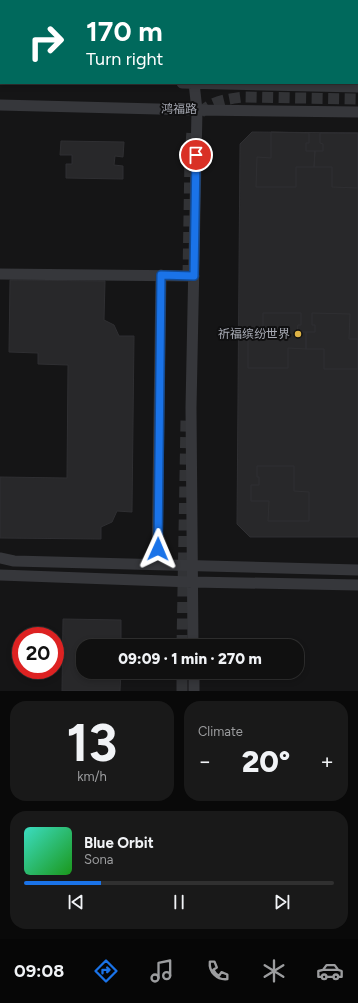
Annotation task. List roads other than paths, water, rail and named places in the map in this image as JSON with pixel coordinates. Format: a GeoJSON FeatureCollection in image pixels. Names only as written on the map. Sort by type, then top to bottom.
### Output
{"type":"FeatureCollection","features":[{"type":"Feature","properties":{"kind":"street"},"geometry":{"type":"LineString","coordinates":[[193,639],[191,408],[197,110],[194,84]]}},
{"type":"Feature","properties":{"kind":"street"},"geometry":{"type":"LineString","coordinates":[[235,84],[358,87]]}},
{"type":"Feature","properties":{"kind":"street","name":"鸿福路"},"geometry":{"type":"LineString","coordinates":[[1,105],[358,112]]}},
{"type":"Feature","properties":{"kind":"street"},"geometry":{"type":"LineString","coordinates":[[0,274],[194,276]]}},
{"type":"Feature","properties":{"kind":"street"},"geometry":{"type":"LineString","coordinates":[[157,564],[161,275]]}},
{"type":"Feature","properties":{"kind":"street"},"geometry":{"type":"LineString","coordinates":[[0,558],[14,561],[358,570]]}},
{"type":"Feature","properties":{"kind":"street"},"geometry":{"type":"LineString","coordinates":[[0,575],[192,582],[358,585]]}},
{"type":"Feature","properties":{"kind":"street"},"geometry":{"type":"LineString","coordinates":[[194,679],[194,691]]}},
{"type":"Feature","properties":{"kind":"tunnel"},"geometry":{"type":"LineString","coordinates":[[200,113],[214,103],[243,97],[358,99]]}},
{"type":"Feature","properties":{"kind":"tunnel"},"geometry":{"type":"LineString","coordinates":[[188,276],[190,156],[192,131]]}},
{"type":"Feature","properties":{"kind":"tunnel"},"geometry":{"type":"LineString","coordinates":[[182,639],[186,419]]}},
{"type":"Feature","properties":{"kind":"tunnel"},"geometry":{"type":"LineString","coordinates":[[182,679],[182,691]]}},
{"type":"Feature","properties":{"kind":"place","name":"祈福缤纷世界"},"geometry":{"type":"Point","coordinates":[298,334]}}]}
